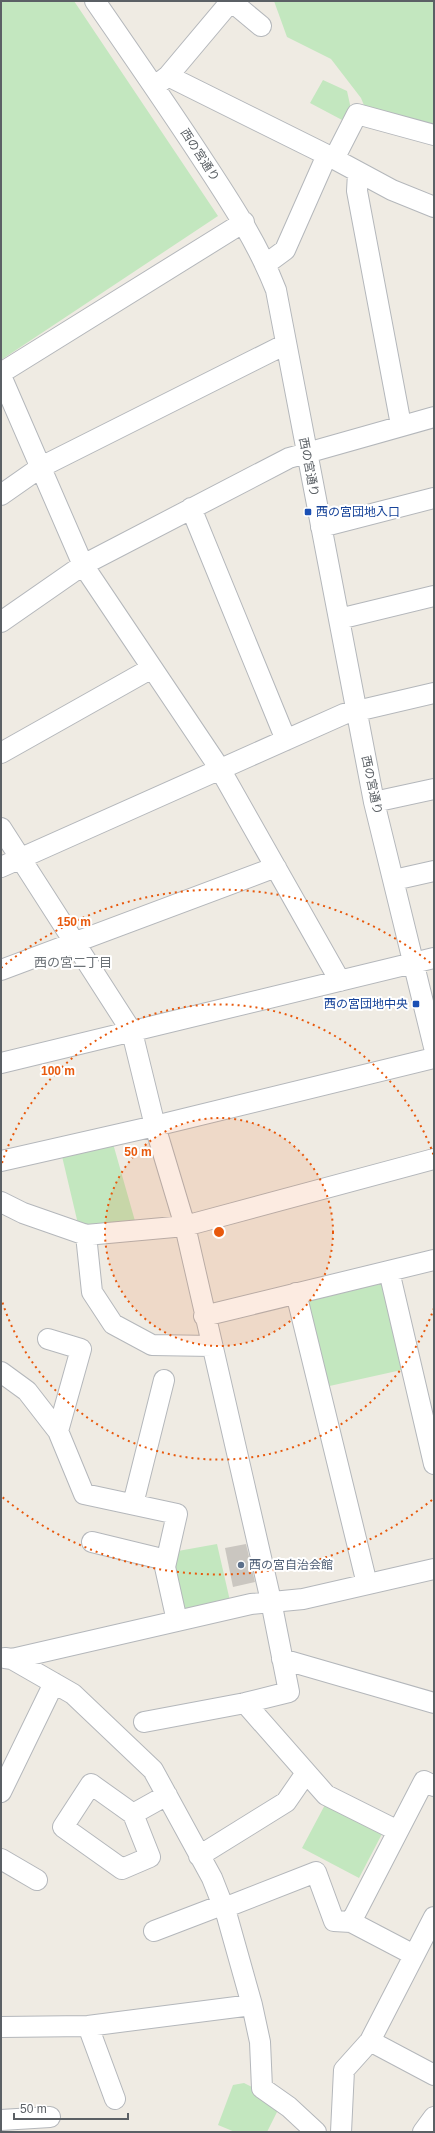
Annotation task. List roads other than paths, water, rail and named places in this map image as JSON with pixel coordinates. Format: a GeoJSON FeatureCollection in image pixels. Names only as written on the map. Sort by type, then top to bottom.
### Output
{"type":"FeatureCollection","features":[{"type":"Feature","properties":{"kind":"street","name":"西の宮通り"},"geometry":{"type":"LineString","coordinates":[[96,1],[161,81],[244,222],[266,264],[276,290],[374,802],[434,1047]]}},
{"type":"Feature","properties":{"kind":"street"},"geometry":{"type":"LineString","coordinates":[[261,26],[231,1],[161,81],[330,157],[398,193],[434,207]]}},
{"type":"Feature","properties":{"kind":"street"},"geometry":{"type":"LineString","coordinates":[[266,264],[285,250],[330,157],[358,114],[401,128],[434,135]]}},
{"type":"Feature","properties":{"kind":"street"},"geometry":{"type":"LineString","coordinates":[[358,173],[357,191],[401,425]]}},
{"type":"Feature","properties":{"kind":"street"},"geometry":{"type":"LineString","coordinates":[[244,222],[1,374],[83,564],[220,769],[340,981]]}},
{"type":"Feature","properties":{"kind":"street"},"geometry":{"type":"LineString","coordinates":[[1,495],[41,467],[286,344]]}},
{"type":"Feature","properties":{"kind":"street"},"geometry":{"type":"LineString","coordinates":[[1,622],[83,564],[289,458],[401,425],[434,417]]}},
{"type":"Feature","properties":{"kind":"street"},"geometry":{"type":"LineString","coordinates":[[321,527],[434,498]]}},
{"type":"Feature","properties":{"kind":"street"},"geometry":{"type":"LineString","coordinates":[[191,508],[286,740]]}},
{"type":"Feature","properties":{"kind":"street"},"geometry":{"type":"LineString","coordinates":[[339,619],[434,596]]}},
{"type":"Feature","properties":{"kind":"street"},"geometry":{"type":"LineString","coordinates":[[1,753],[152,668]]}},
{"type":"Feature","properties":{"kind":"street"},"geometry":{"type":"LineString","coordinates":[[1,866],[344,714],[434,693]]}},
{"type":"Feature","properties":{"kind":"street"},"geometry":{"type":"LineString","coordinates":[[374,802],[434,789]]}},
{"type":"Feature","properties":{"kind":"street"},"geometry":{"type":"LineString","coordinates":[[1,828],[132,1032],[155,1126],[185,1226],[204,1316],[271,1601],[289,1692],[246,1703],[144,1722]]}},
{"type":"Feature","properties":{"kind":"street"},"geometry":{"type":"LineString","coordinates":[[1,970],[276,867]]}},
{"type":"Feature","properties":{"kind":"street"},"geometry":{"type":"LineString","coordinates":[[394,880],[434,871]]}},
{"type":"Feature","properties":{"kind":"street"},"geometry":{"type":"LineString","coordinates":[[1,1063],[434,958]]}},
{"type":"Feature","properties":{"kind":"street"},"geometry":{"type":"LineString","coordinates":[[1,1161],[155,1126],[434,1058]]}},
{"type":"Feature","properties":{"kind":"street"},"geometry":{"type":"LineString","coordinates":[[1,1202],[24,1213],[86,1235],[185,1226],[434,1159]]}},
{"type":"Feature","properties":{"kind":"street"},"geometry":{"type":"LineString","coordinates":[[86,1235],[92,1292],[113,1324],[152,1345],[212,1346]]}},
{"type":"Feature","properties":{"kind":"street"},"geometry":{"type":"LineString","coordinates":[[204,1316],[434,1260]]}},
{"type":"Feature","properties":{"kind":"street"},"geometry":{"type":"LineString","coordinates":[[389,1271],[434,1464]]}},
{"type":"Feature","properties":{"kind":"street"},"geometry":{"type":"LineString","coordinates":[[296,1293],[367,1584]]}},
{"type":"Feature","properties":{"kind":"street"},"geometry":{"type":"LineString","coordinates":[[48,1339],[81,1349],[58,1431]]}},
{"type":"Feature","properties":{"kind":"street"},"geometry":{"type":"LineString","coordinates":[[1,1372],[27,1391],[58,1431],[84,1494],[177,1514],[165,1567],[177,1621]]}},
{"type":"Feature","properties":{"kind":"street"},"geometry":{"type":"LineString","coordinates":[[133,1504],[164,1380]]}},
{"type":"Feature","properties":{"kind":"street"},"geometry":{"type":"LineString","coordinates":[[92,1542],[166,1560]]}},
{"type":"Feature","properties":{"kind":"street"},"geometry":{"type":"LineString","coordinates":[[6,1659],[271,1601],[303,1599],[434,1569]]}},
{"type":"Feature","properties":{"kind":"street"},"geometry":{"type":"LineString","coordinates":[[6,1659],[73,1694],[153,1770],[212,1878],[223,1906],[252,2005],[260,2042],[262,2088],[289,2107],[315,2131]]}},
{"type":"Feature","properties":{"kind":"street"},"geometry":{"type":"LineString","coordinates":[[282,1659],[434,1703]]}},
{"type":"Feature","properties":{"kind":"street"},"geometry":{"type":"LineString","coordinates":[[1,1792],[54,1683]]}},
{"type":"Feature","properties":{"kind":"street"},"geometry":{"type":"LineString","coordinates":[[246,1703],[326,1795],[398,1831]]}},
{"type":"Feature","properties":{"kind":"street"},"geometry":{"type":"LineString","coordinates":[[200,1856],[286,1802],[306,1773]]}},
{"type":"Feature","properties":{"kind":"street"},"geometry":{"type":"LineString","coordinates":[[352,1922],[424,1781],[434,1786]]}},
{"type":"Feature","properties":{"kind":"street"},"geometry":{"type":"LineString","coordinates":[[92,1784],[133,1814],[150,1857],[122,1869],[63,1827],[92,1784]]}},
{"type":"Feature","properties":{"kind":"street"},"geometry":{"type":"LineString","coordinates":[[133,1814],[167,1795]]}},
{"type":"Feature","properties":{"kind":"street"},"geometry":{"type":"LineString","coordinates":[[1,1858],[36,1880]]}},
{"type":"Feature","properties":{"kind":"street"},"geometry":{"type":"LineString","coordinates":[[154,1931],[316,1872],[334,1921],[352,1922],[414,1955]]}},
{"type":"Feature","properties":{"kind":"street"},"geometry":{"type":"LineString","coordinates":[[341,2132],[344,2070],[370,2042],[434,1917]]}},
{"type":"Feature","properties":{"kind":"street"},"geometry":{"type":"LineString","coordinates":[[1,2027],[88,2026],[252,2005]]}},
{"type":"Feature","properties":{"kind":"street"},"geometry":{"type":"LineString","coordinates":[[88,2026],[115,2099]]}},
{"type":"Feature","properties":{"kind":"street"},"geometry":{"type":"LineString","coordinates":[[370,2042],[434,2075]]}},
{"type":"Feature","properties":{"kind":"street"},"geometry":{"type":"LineString","coordinates":[[1,2120],[50,2116]]}},
{"type":"Feature","properties":{"kind":"street"},"geometry":{"type":"LineString","coordinates":[[423,2132],[434,2117]]}},
{"type":"Feature","properties":{"kind":"place","name":"西の宮団地入口"},"geometry":{"type":"Point","coordinates":[308,512]}},
{"type":"Feature","properties":{"kind":"place","name":"西の宮団地中央"},"geometry":{"type":"Point","coordinates":[416,1004]}},
{"type":"Feature","properties":{"kind":"place","name":"西の宮自治会館"},"geometry":{"type":"Point","coordinates":[241,1565]}},
{"type":"Feature","properties":{"kind":"district","name":"西の宮二丁目"},"geometry":{"type":"Point","coordinates":[73,962]}}]}
